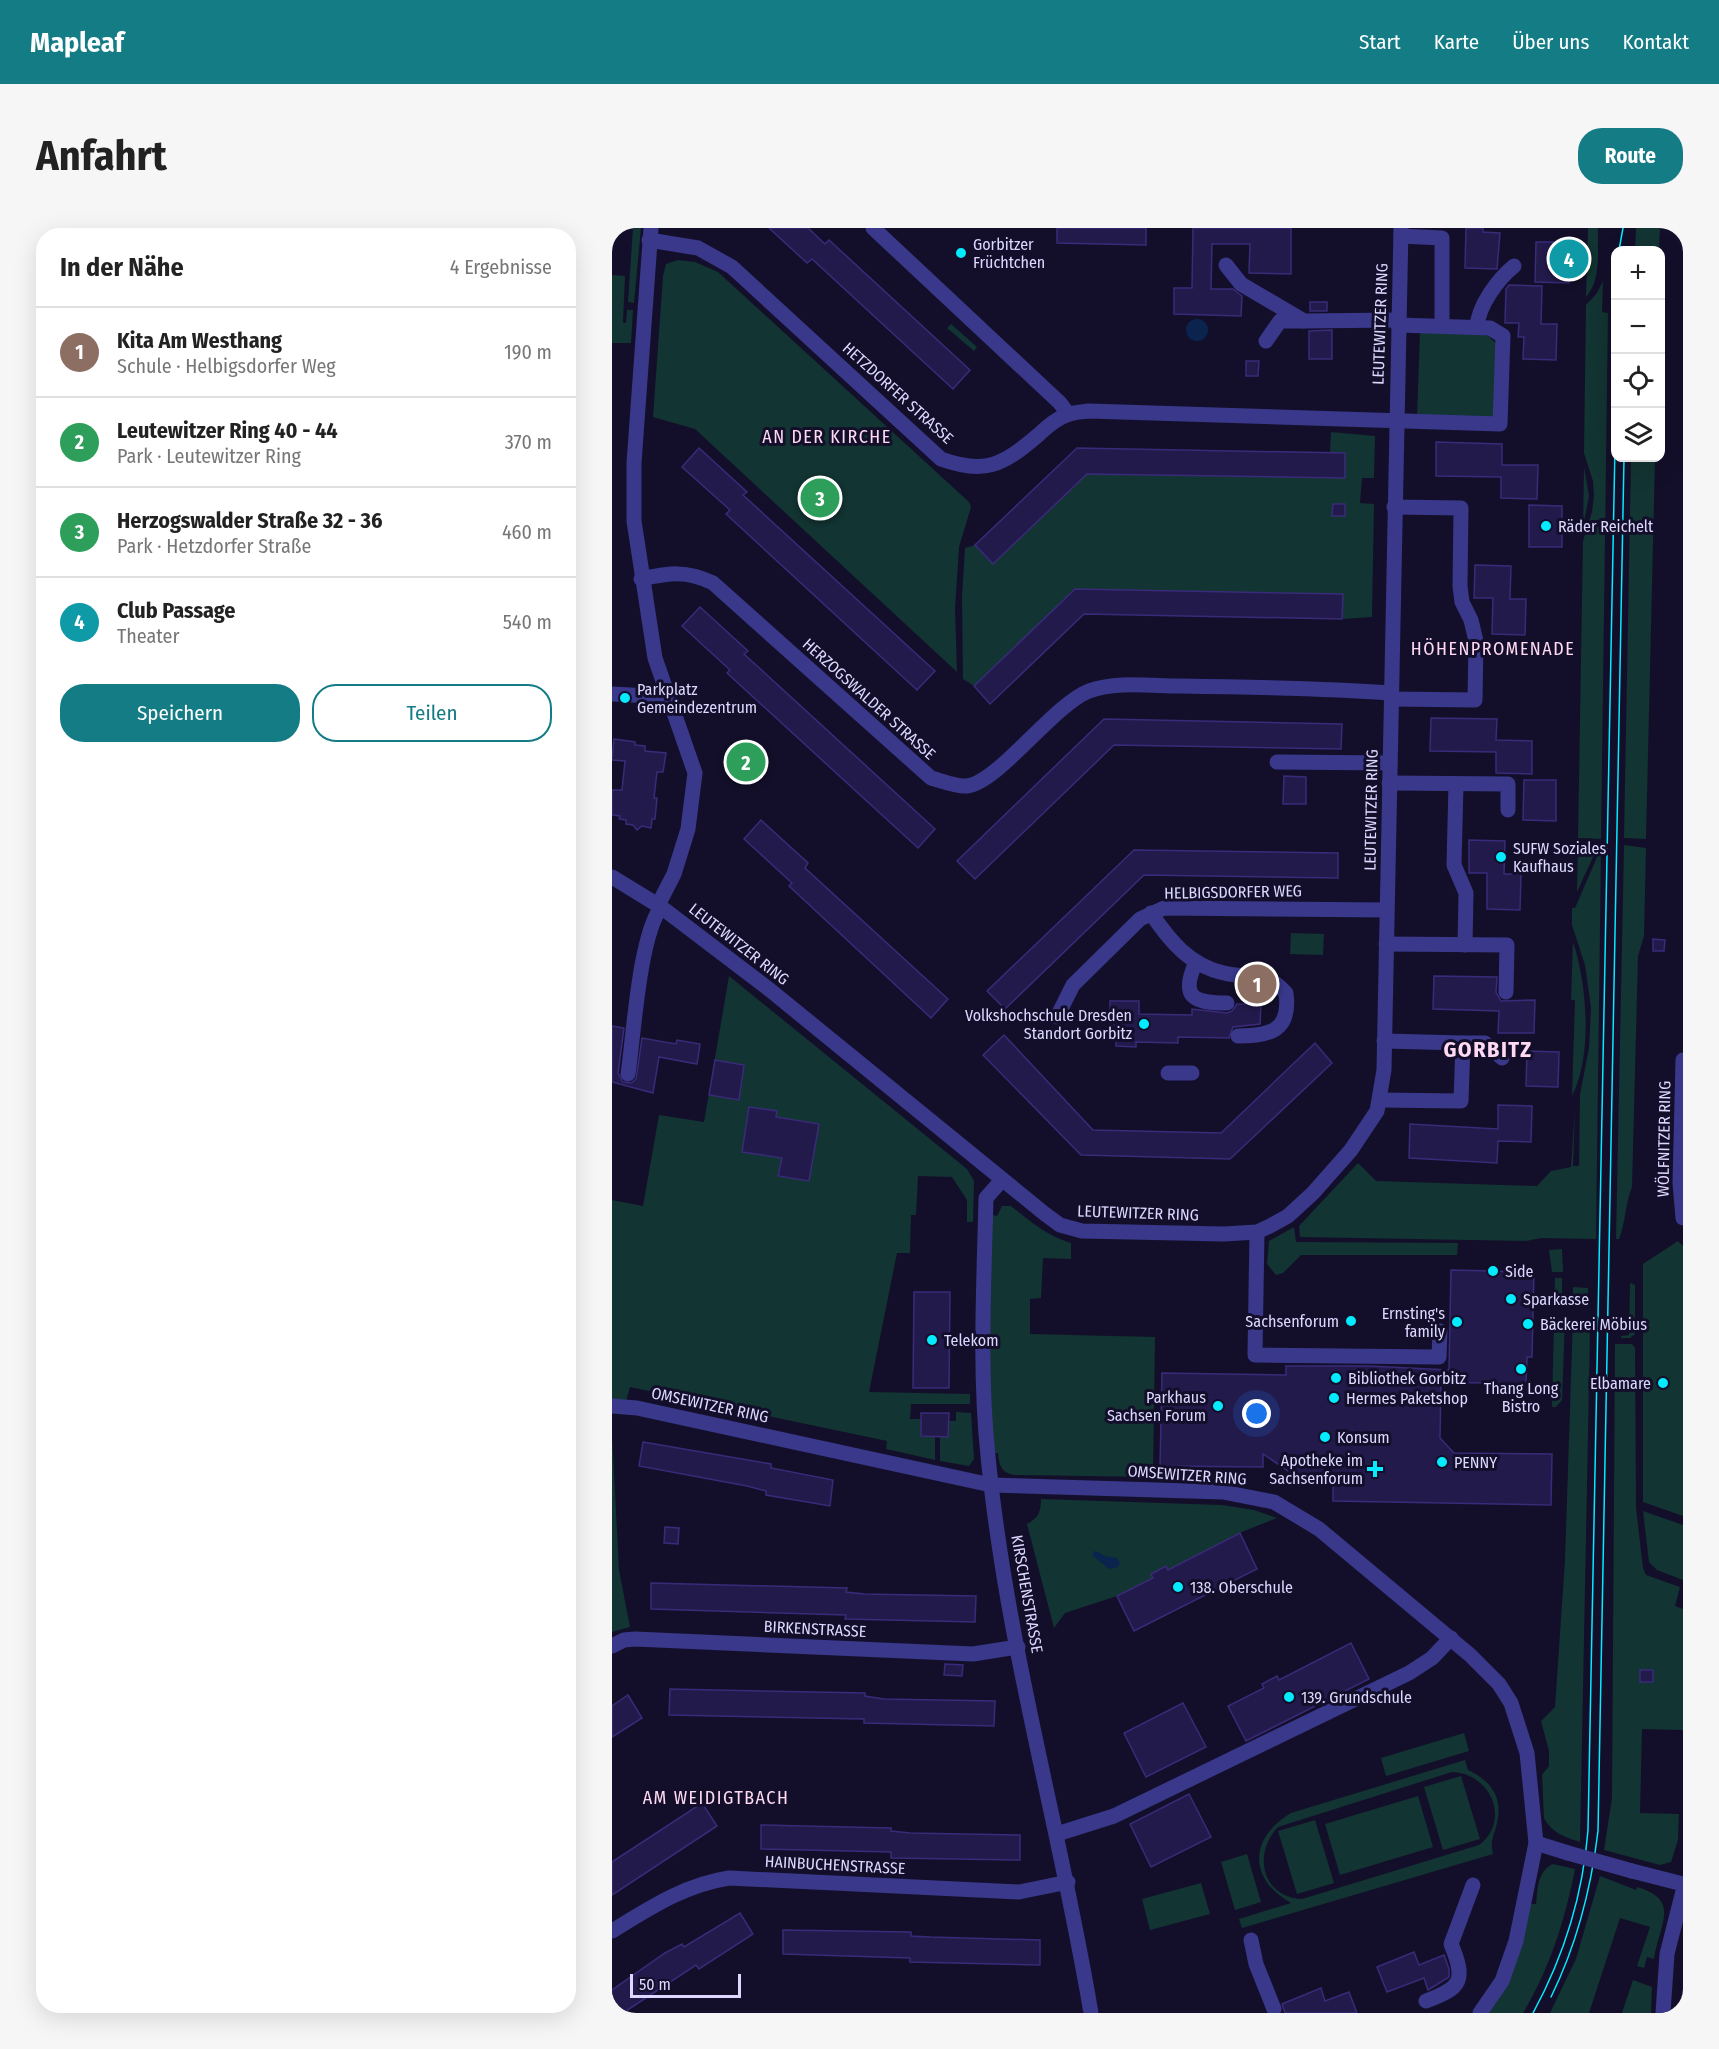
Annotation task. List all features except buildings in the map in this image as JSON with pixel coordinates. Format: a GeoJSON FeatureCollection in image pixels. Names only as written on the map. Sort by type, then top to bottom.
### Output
{"type":"FeatureCollection","features":[{"type":"Feature","properties":{"kind":"street"},"geometry":{"type":"LineString","coordinates":[[873,228],[991,336],[1060,403],[1068,414]]}},
{"type":"Feature","properties":{"kind":"street"},"geometry":{"type":"LineString","coordinates":[[1401,232],[1442,238],[1442,326]]}},
{"type":"Feature","properties":{"kind":"street","name":"LEUTEWITZER RING"},"geometry":{"type":"LineString","coordinates":[[612,877],[660,906],[793,1008],[1001,1181],[1060,1225],[1082,1231],[1224,1234],[1257,1232],[1288,1216],[1313,1193],[1351,1150],[1377,1111],[1380,1100],[1384,1041],[1401,232]]}},
{"type":"Feature","properties":{"kind":"street"},"geometry":{"type":"LineString","coordinates":[[628,1074],[646,944],[653,918],[674,874],[688,829],[695,773],[655,658],[641,579],[634,521],[634,463],[650,234]]}},
{"type":"Feature","properties":{"kind":"street","name":"HETZDORFER STRASSE"},"geometry":{"type":"LineString","coordinates":[[650,234],[698,248],[732,267],[941,459],[980,468],[1013,456],[1052,423],[1068,414],[1089,411],[1500,424],[1503,336],[1490,328],[1477,327]]}},
{"type":"Feature","properties":{"kind":"street"},"geometry":{"type":"LineString","coordinates":[[1226,265],[1241,284],[1304,321]]}},
{"type":"Feature","properties":{"kind":"street"},"geometry":{"type":"LineString","coordinates":[[1266,341],[1280,321],[1477,327],[1477,318],[1502,276],[1514,266]]}},
{"type":"Feature","properties":{"kind":"street","name":"HERZOGSWALDER STRASSE"},"geometry":{"type":"LineString","coordinates":[[641,579],[669,573],[695,574],[713,583],[931,778],[968,786],[989,776],[1057,715],[1089,691],[1130,686],[1327,689],[1391,696],[1474,700],[1476,641],[1471,620],[1462,602],[1460,586],[1461,508],[1394,507]]}},
{"type":"Feature","properties":{"kind":"street"},"geometry":{"type":"LineString","coordinates":[[612,694],[668,697]]}},
{"type":"Feature","properties":{"kind":"street"},"geometry":{"type":"LineString","coordinates":[[1277,762],[1390,763]]}},
{"type":"Feature","properties":{"kind":"street"},"geometry":{"type":"LineString","coordinates":[[1389,783],[1508,784],[1508,810]]}},
{"type":"Feature","properties":{"kind":"street"},"geometry":{"type":"LineString","coordinates":[[1456,784],[1454,866],[1466,893],[1465,945]]}},
{"type":"Feature","properties":{"kind":"street","name":"HELBIGSDORFER WEG"},"geometry":{"type":"LineString","coordinates":[[1057,1017],[1073,985],[1140,919],[1164,908],[1386,910]]}},
{"type":"Feature","properties":{"kind":"street"},"geometry":{"type":"LineString","coordinates":[[1151,913],[1178,948],[1196,962],[1222,973],[1268,977],[1286,993],[1288,1009],[1283,1022],[1262,1036],[1238,1036]]}},
{"type":"Feature","properties":{"kind":"street"},"geometry":{"type":"LineString","coordinates":[[1386,944],[1507,945],[1506,992]]}},
{"type":"Feature","properties":{"kind":"street"},"geometry":{"type":"LineString","coordinates":[[1196,962],[1188,978],[1189,991],[1195,999],[1203,1003],[1227,1003]]}},
{"type":"Feature","properties":{"kind":"street"},"geometry":{"type":"LineString","coordinates":[[1384,1041],[1485,1043],[1502,1058]]}},
{"type":"Feature","properties":{"kind":"street"},"geometry":{"type":"LineString","coordinates":[[1380,1100],[1461,1101],[1463,1043]]}},
{"type":"Feature","properties":{"kind":"street","name":"WÖLFNITZER RING"},"geometry":{"type":"LineString","coordinates":[[1683,1060],[1680,1183],[1683,1218]]}},
{"type":"Feature","properties":{"kind":"street"},"geometry":{"type":"LineString","coordinates":[[1168,1073],[1192,1073]]}},
{"type":"Feature","properties":{"kind":"street","name":"KIRSCHENSTRASSE"},"geometry":{"type":"LineString","coordinates":[[1001,1181],[986,1198],[984,1408],[991,1485],[1018,1647],[1068,1882],[1091,2013]]}},
{"type":"Feature","properties":{"kind":"street"},"geometry":{"type":"LineString","coordinates":[[1257,1232],[1255,1355],[1439,1357],[1440,1331]]}},
{"type":"Feature","properties":{"kind":"street","name":"OMSEWITZER RING"},"geometry":{"type":"LineString","coordinates":[[612,1406],[637,1408],[991,1485],[1223,1492],[1274,1502],[1319,1529],[1451,1638],[1499,1684],[1520,1724],[1527,1753],[1536,1843],[1516,1941],[1502,1981],[1480,2013]]}},
{"type":"Feature","properties":{"kind":"street"},"geometry":{"type":"LineString","coordinates":[[1057,1834],[1114,1816],[1409,1673],[1432,1658],[1451,1638]]}},
{"type":"Feature","properties":{"kind":"street","name":"BIRKENSTRASSE"},"geometry":{"type":"LineString","coordinates":[[612,1646],[624,1640],[635,1639],[973,1654],[1018,1647]]}},
{"type":"Feature","properties":{"kind":"street"},"geometry":{"type":"LineString","coordinates":[[1536,1843],[1683,1884]]}},
{"type":"Feature","properties":{"kind":"street","name":"HAINBUCHENSTRASSE"},"geometry":{"type":"LineString","coordinates":[[612,1931],[673,1894],[702,1882],[729,1878],[1019,1892],[1068,1882]]}},
{"type":"Feature","properties":{"kind":"street"},"geometry":{"type":"LineString","coordinates":[[1426,2001],[1449,1993],[1460,1979],[1460,1966],[1451,1944],[1473,1885]]}},
{"type":"Feature","properties":{"kind":"street"},"geometry":{"type":"LineString","coordinates":[[1663,2013],[1667,1954],[1683,1891]]}},
{"type":"Feature","properties":{"kind":"street"},"geometry":{"type":"LineString","coordinates":[[1251,1941],[1256,1964],[1275,2009]]}},
{"type":"Feature","properties":{"kind":"green space"},"geometry":{"type":"Polygon","coordinates":[[[633,228],[641,228],[634,303],[628,302],[633,228]]]}},
{"type":"Feature","properties":{"kind":"green space"},"geometry":{"type":"Polygon","coordinates":[[[1588,228],[1598,228],[1598,255],[1597,273],[1586,297],[1588,228]]]}},
{"type":"Feature","properties":{"kind":"green space"},"geometry":{"type":"Polygon","coordinates":[[[1636,228],[1660,228],[1659,246],[1635,246],[1636,228]]]}},
{"type":"Feature","properties":{"kind":"green space"},"geometry":{"type":"Polygon","coordinates":[[[678,260],[695,262],[718,272],[969,502],[971,507],[959,547],[955,609],[957,672],[695,429],[653,417],[663,276],[666,264],[678,260]]]}},
{"type":"Feature","properties":{"kind":"green space"},"geometry":{"type":"Polygon","coordinates":[[[612,275],[625,276],[623,323],[626,323],[627,310],[633,310],[631,343],[612,343],[612,275]]]}},
{"type":"Feature","properties":{"kind":"green space"},"geometry":{"type":"Polygon","coordinates":[[[1603,281],[1602,312],[1608,313],[1601,839],[1578,838],[1583,541],[1592,512],[1594,496],[1593,481],[1584,453],[1586,305],[1597,293],[1603,281]]]}},
{"type":"Feature","properties":{"kind":"green space"},"geometry":{"type":"Polygon","coordinates":[[[951,324],[977,347],[974,351],[947,328],[951,324]]]}},
{"type":"Feature","properties":{"kind":"green space"},"geometry":{"type":"Polygon","coordinates":[[[1420,332],[1487,335],[1498,345],[1497,420],[1417,418],[1420,332]]]}},
{"type":"Feature","properties":{"kind":"green space"},"geometry":{"type":"Polygon","coordinates":[[[1331,432],[1375,436],[1374,478],[1362,478],[1360,503],[1374,504],[1372,617],[1342,619],[1342,594],[1075,589],[974,686],[963,679],[962,597],[965,548],[975,545],[994,563],[1087,474],[1344,478],[1345,453],[1330,452],[1331,432]]]}},
{"type":"Feature","properties":{"kind":"green space"},"geometry":{"type":"Polygon","coordinates":[[[1631,462],[1655,462],[1646,839],[1624,838],[1631,462]]]}},
{"type":"Feature","properties":{"kind":"green space"},"geometry":{"type":"Polygon","coordinates":[[[1584,467],[1589,496],[1583,528],[1584,467]]]}},
{"type":"Feature","properties":{"kind":"green space"},"geometry":{"type":"Polygon","coordinates":[[[1578,845],[1598,846],[1577,892],[1578,845]]]}},
{"type":"Feature","properties":{"kind":"green space"},"geometry":{"type":"Polygon","coordinates":[[[1624,845],[1646,848],[1644,936],[1638,956],[1632,1187],[1619,1239],[1616,1239],[1624,845]]]}},
{"type":"Feature","properties":{"kind":"green space"},"geometry":{"type":"Polygon","coordinates":[[[1601,848],[1596,1239],[1541,1238],[1526,1241],[1300,1237],[1299,1226],[1358,1163],[1376,1181],[1537,1186],[1551,1171],[1571,1167],[1575,1109],[1573,1166],[1579,1166],[1580,1094],[1589,1048],[1591,1008],[1585,965],[1572,925],[1572,908],[1575,908],[1601,848]]]}},
{"type":"Feature","properties":{"kind":"green space"},"geometry":{"type":"Polygon","coordinates":[[[1291,933],[1324,934],[1323,955],[1290,954],[1291,933]]]}},
{"type":"Feature","properties":{"kind":"green space"},"geometry":{"type":"Polygon","coordinates":[[[1573,942],[1582,978],[1586,1019],[1583,1061],[1572,1096],[1575,1000],[1571,1000],[1573,942]]]}},
{"type":"Feature","properties":{"kind":"green space"},"geometry":{"type":"Polygon","coordinates":[[[729,976],[967,1169],[974,1181],[973,1222],[967,1222],[967,1200],[952,1177],[918,1176],[916,1215],[911,1215],[910,1253],[897,1253],[869,1392],[970,1394],[970,1404],[911,1404],[910,1419],[921,1419],[921,1436],[935,1436],[935,1460],[886,1449],[887,1441],[630,1387],[626,1401],[612,1399],[612,1200],[643,1206],[659,1115],[704,1122],[729,976]]]}},
{"type":"Feature","properties":{"kind":"green space"},"geometry":{"type":"Polygon","coordinates":[[[1002,1206],[1011,1206],[1046,1232],[1071,1243],[1071,1259],[1043,1258],[1041,1298],[1030,1299],[1030,1334],[1155,1337],[1153,1477],[1015,1475],[1004,1470],[1000,1465],[998,1453],[993,1453],[989,1363],[992,1215],[997,1216],[1002,1206]]]}},
{"type":"Feature","properties":{"kind":"green space"},"geometry":{"type":"Polygon","coordinates":[[[1294,1227],[1296,1242],[1458,1243],[1457,1255],[1301,1255],[1283,1273],[1276,1275],[1267,1264],[1269,1241],[1294,1227]]]}},
{"type":"Feature","properties":{"kind":"green space","name":"Elbamare"},"geometry":{"type":"Polygon","coordinates":[[[1678,1241],[1683,1246],[1683,1516],[1643,1502],[1643,1264],[1678,1241]]]}},
{"type":"Feature","properties":{"kind":"green space"},"geometry":{"type":"Polygon","coordinates":[[[1562,1249],[1563,1272],[1552,1272],[1549,1250],[1562,1249]]]}},
{"type":"Feature","properties":{"kind":"green space"},"geometry":{"type":"Polygon","coordinates":[[[1555,1278],[1562,1278],[1562,1304],[1554,1304],[1555,1278]]]}},
{"type":"Feature","properties":{"kind":"green space"},"geometry":{"type":"Polygon","coordinates":[[[1630,1283],[1635,1285],[1635,1334],[1630,1338],[1621,1338],[1621,1336],[1629,1335],[1630,1283]]]}},
{"type":"Feature","properties":{"kind":"green space"},"geometry":{"type":"Polygon","coordinates":[[[1573,1287],[1588,1288],[1588,1305],[1573,1304],[1573,1287]]]}},
{"type":"Feature","properties":{"kind":"green space"},"geometry":{"type":"Polygon","coordinates":[[[1556,1318],[1565,1319],[1562,1400],[1556,1407],[1552,1407],[1554,1323],[1556,1318]]]}},
{"type":"Feature","properties":{"kind":"green space"},"geometry":{"type":"Polygon","coordinates":[[[1573,1318],[1587,1320],[1587,1329],[1590,1330],[1580,1842],[1555,1831],[1544,1818],[1542,1775],[1549,1766],[1549,1751],[1541,1721],[1555,1707],[1565,1560],[1573,1318]]]}},
{"type":"Feature","properties":{"kind":"green space"},"geometry":{"type":"Polygon","coordinates":[[[1615,1344],[1632,1344],[1635,1348],[1636,1508],[1643,1568],[1646,1575],[1680,1587],[1675,1606],[1683,1609],[1683,1730],[1642,1729],[1640,1813],[1679,1814],[1678,1840],[1671,1862],[1660,1865],[1604,1850],[1612,1798],[1615,1344]]]}},
{"type":"Feature","properties":{"kind":"green space"},"geometry":{"type":"Polygon","coordinates":[[[956,1412],[971,1413],[974,1459],[969,1466],[940,1461],[940,1436],[948,1421],[956,1421],[956,1412]]]}},
{"type":"Feature","properties":{"kind":"green space"},"geometry":{"type":"Polygon","coordinates":[[[612,1434],[619,1570],[630,1627],[612,1632],[612,1434]]]}},
{"type":"Feature","properties":{"kind":"green space"},"geometry":{"type":"Polygon","coordinates":[[[1041,1499],[1222,1505],[1254,1510],[1277,1518],[1239,1533],[1168,1570],[1165,1566],[1151,1574],[1153,1578],[1117,1596],[1065,1613],[1054,1628],[1027,1524],[1038,1514],[1041,1499]]]}},
{"type":"Feature","properties":{"kind":"green space"},"geometry":{"type":"Polygon","coordinates":[[[1643,1511],[1683,1525],[1683,1580],[1657,1570],[1649,1562],[1643,1511]]]}},
{"type":"Feature","properties":{"kind":"green space"},"geometry":{"type":"Polygon","coordinates":[[[1464,1733],[1469,1751],[1386,1776],[1381,1758],[1464,1733]]]}},
{"type":"Feature","properties":{"kind":"green space"},"geometry":{"type":"Polygon","coordinates":[[[1465,1760],[1468,1770],[1490,1786],[1499,1808],[1492,1843],[1493,1854],[1242,1928],[1239,1919],[1291,1903],[1277,1893],[1267,1882],[1261,1871],[1259,1858],[1261,1846],[1267,1834],[1291,1813],[1465,1760]],[[1452,1772],[1278,1827],[1270,1837],[1265,1849],[1265,1872],[1270,1882],[1277,1891],[1302,1899],[1479,1845],[1489,1835],[1494,1823],[1495,1811],[1486,1789],[1477,1780],[1465,1774],[1452,1772]]]}},
{"type":"Feature","properties":{"kind":"green space"},"geometry":{"type":"Polygon","coordinates":[[[1461,1776],[1480,1839],[1443,1850],[1424,1787],[1461,1776]]]}},
{"type":"Feature","properties":{"kind":"green space"},"geometry":{"type":"Polygon","coordinates":[[[1418,1796],[1433,1847],[1340,1875],[1325,1824],[1418,1796]]]}},
{"type":"Feature","properties":{"kind":"green space"},"geometry":{"type":"Polygon","coordinates":[[[1315,1820],[1334,1883],[1297,1894],[1278,1831],[1315,1820]]]}},
{"type":"Feature","properties":{"kind":"green space"},"geometry":{"type":"Polygon","coordinates":[[[1247,1854],[1261,1902],[1235,1910],[1221,1862],[1247,1854]]]}},
{"type":"Feature","properties":{"kind":"green space"},"geometry":{"type":"Polygon","coordinates":[[[1553,1864],[1575,1869],[1549,1961],[1523,2013],[1489,2013],[1531,1904],[1536,1904],[1541,1876],[1553,1864]]]}},
{"type":"Feature","properties":{"kind":"green space"},"geometry":{"type":"Polygon","coordinates":[[[1600,1876],[1636,1890],[1637,1887],[1651,1892],[1659,1899],[1664,1914],[1654,1959],[1647,1957],[1644,1968],[1637,1966],[1650,1927],[1620,1918],[1589,2013],[1550,2013],[1576,1959],[1600,1876]]]}},
{"type":"Feature","properties":{"kind":"green space"},"geometry":{"type":"Polygon","coordinates":[[[1201,1883],[1210,1914],[1150,1930],[1142,1899],[1201,1883]]]}},
{"type":"Feature","properties":{"kind":"green space"},"geometry":{"type":"Polygon","coordinates":[[[1633,1980],[1652,1987],[1651,2013],[1622,2013],[1633,1980]]]}},
{"type":"Feature","properties":{"kind":"water"},"geometry":{"type":"Polygon","coordinates":[[[1193,319],[1201,319],[1208,326],[1208,334],[1201,341],[1193,341],[1186,334],[1186,326],[1193,319]]]}},
{"type":"Feature","properties":{"kind":"water"},"geometry":{"type":"Polygon","coordinates":[[[1096,1551],[1105,1556],[1117,1558],[1120,1563],[1118,1567],[1109,1569],[1093,1556],[1093,1552],[1096,1551]]]}},
{"type":"Feature","properties":{"kind":"tram line"},"geometry":{"type":"LineString","coordinates":[[1620,246],[1623,228]]}},
{"type":"Feature","properties":{"kind":"tram line"},"geometry":{"type":"LineString","coordinates":[[1533,2013],[1554,1970],[1577,1901],[1588,1830],[1616,408]]}},
{"type":"Feature","properties":{"kind":"tram line"},"geometry":{"type":"LineString","coordinates":[[1551,1997],[1582,1916],[1598,1831],[1624,462]]}},
{"type":"Feature","properties":{"kind":"place","name":"Gorbitzer Früchtchen"},"geometry":{"type":"Point","coordinates":[961,253]}},
{"type":"Feature","properties":{"kind":"place","name":"Club Passage"},"geometry":{"type":"Point","coordinates":[1569,259]}},
{"type":"Feature","properties":{"kind":"place","name":"Herzogswalder Straße 32 - 36"},"geometry":{"type":"Point","coordinates":[820,498]}},
{"type":"Feature","properties":{"kind":"place","name":"Räder Reichelt"},"geometry":{"type":"Point","coordinates":[1546,526]}},
{"type":"Feature","properties":{"kind":"place","name":"Parkplatz Gemeindezentrum"},"geometry":{"type":"Point","coordinates":[625,698]}},
{"type":"Feature","properties":{"kind":"place","name":"Leutewitzer Ring 40 - 44"},"geometry":{"type":"Point","coordinates":[746,762]}},
{"type":"Feature","properties":{"kind":"place","name":"SUFW Soziales Kaufhaus"},"geometry":{"type":"Point","coordinates":[1501,857]}},
{"type":"Feature","properties":{"kind":"place","name":"Kita Am Westhang"},"geometry":{"type":"Point","coordinates":[1257,984]}},
{"type":"Feature","properties":{"kind":"place","name":"Volkshochschule Dresden Standort Gorbitz"},"geometry":{"type":"Point","coordinates":[1144,1024]}},
{"type":"Feature","properties":{"kind":"place","name":"Side"},"geometry":{"type":"Point","coordinates":[1493,1271]}},
{"type":"Feature","properties":{"kind":"place","name":"Sparkasse"},"geometry":{"type":"Point","coordinates":[1511,1299]}},
{"type":"Feature","properties":{"kind":"place","name":"Sachsenforum"},"geometry":{"type":"Point","coordinates":[1351,1321]}},
{"type":"Feature","properties":{"kind":"place","name":"Ernsting's family"},"geometry":{"type":"Point","coordinates":[1457,1322]}},
{"type":"Feature","properties":{"kind":"place","name":"Bäckerei Möbius"},"geometry":{"type":"Point","coordinates":[1528,1324]}},
{"type":"Feature","properties":{"kind":"place","name":"Telekom"},"geometry":{"type":"Point","coordinates":[932,1340]}},
{"type":"Feature","properties":{"kind":"place","name":"Thang Long Bistro"},"geometry":{"type":"Point","coordinates":[1521,1369]}},
{"type":"Feature","properties":{"kind":"place","name":"Bibliothek Gorbitz"},"geometry":{"type":"Point","coordinates":[1336,1378]}},
{"type":"Feature","properties":{"kind":"place","name":"Elbamare"},"geometry":{"type":"Point","coordinates":[1663,1383]}},
{"type":"Feature","properties":{"kind":"place","name":"Hermes Paketshop"},"geometry":{"type":"Point","coordinates":[1334,1398]}},
{"type":"Feature","properties":{"kind":"place","name":"Parkhaus Sachsen Forum"},"geometry":{"type":"Point","coordinates":[1218,1406]}},
{"type":"Feature","properties":{"kind":"place","name":"Konsum"},"geometry":{"type":"Point","coordinates":[1325,1437]}},
{"type":"Feature","properties":{"kind":"place","name":"PENNY"},"geometry":{"type":"Point","coordinates":[1442,1462]}},
{"type":"Feature","properties":{"kind":"place","name":"Apotheke im Sachsenforum"},"geometry":{"type":"Point","coordinates":[1375,1469]}},
{"type":"Feature","properties":{"kind":"place","name":"138. Oberschule"},"geometry":{"type":"Point","coordinates":[1178,1587]}},
{"type":"Feature","properties":{"kind":"place","name":"139. Grundschule"},"geometry":{"type":"Point","coordinates":[1289,1697]}},
{"type":"Feature","properties":{"kind":"district","name":"AN DER KIRCHE"},"geometry":{"type":"Point","coordinates":[827,437]}},
{"type":"Feature","properties":{"kind":"district","name":"HÖHENPROMENADE"},"geometry":{"type":"Point","coordinates":[1493,649]}},
{"type":"Feature","properties":{"kind":"district","name":"GORBITZ"},"geometry":{"type":"Point","coordinates":[1488,1049]}},
{"type":"Feature","properties":{"kind":"district","name":"AM WEIDIGTBACH"},"geometry":{"type":"Point","coordinates":[716,1798]}}]}
